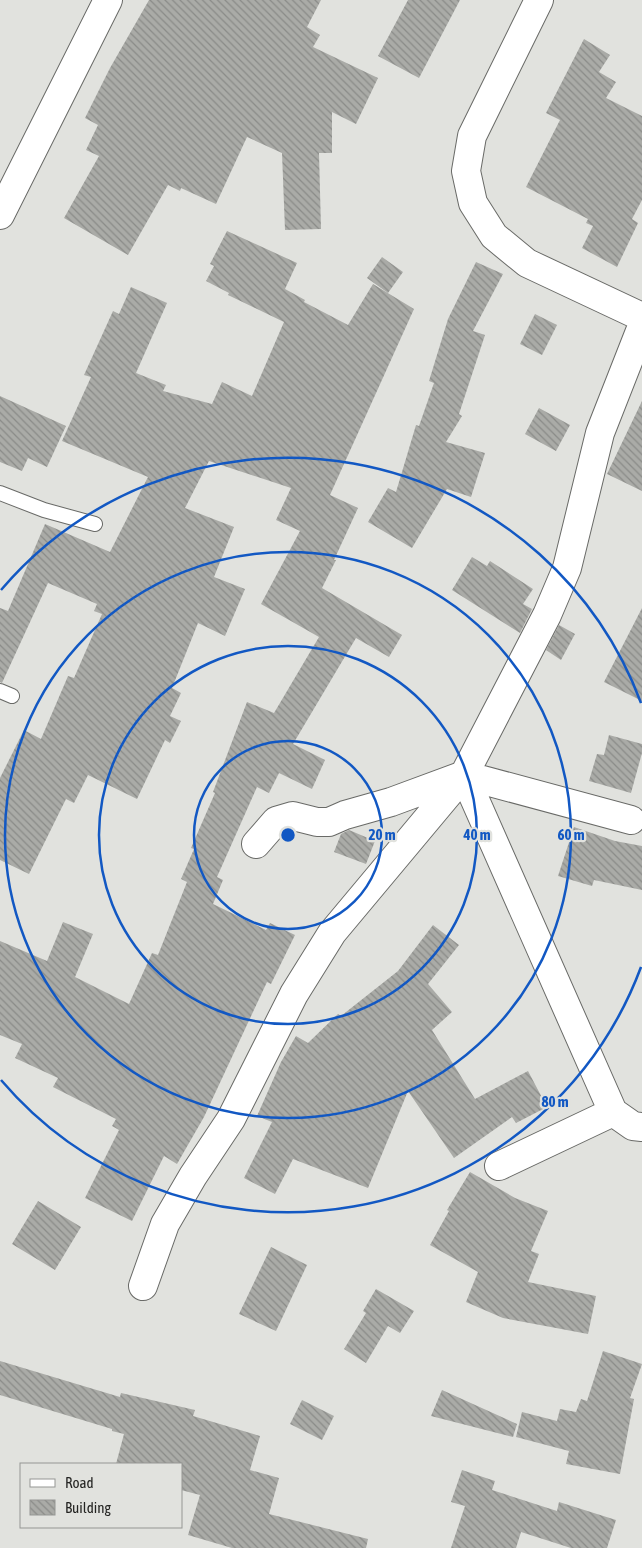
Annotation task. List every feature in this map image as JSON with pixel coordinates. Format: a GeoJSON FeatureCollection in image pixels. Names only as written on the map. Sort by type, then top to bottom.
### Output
{"type":"FeatureCollection","features":[{"type":"Feature","properties":{"kind":"street"},"geometry":{"type":"LineString","coordinates":[[0,216],[108,0]]}},
{"type":"Feature","properties":{"kind":"street"},"geometry":{"type":"LineString","coordinates":[[539,0],[472,136],[466,171],[473,204],[494,236],[527,263],[642,317]]}},
{"type":"Feature","properties":{"kind":"street"},"geometry":{"type":"LineString","coordinates":[[143,1286],[165,1224],[193,1176],[231,1119],[294,994],[332,933],[464,775],[548,615],[567,568],[600,433],[642,326]]}},
{"type":"Feature","properties":{"kind":"street"},"geometry":{"type":"LineString","coordinates":[[464,775],[613,1112],[634,1126],[642,1127]]}},
{"type":"Feature","properties":{"kind":"street"},"geometry":{"type":"LineString","coordinates":[[256,844],[276,821],[293,816],[317,822],[329,822],[345,815],[392,802],[464,775],[631,820]]}},
{"type":"Feature","properties":{"kind":"street"},"geometry":{"type":"LineString","coordinates":[[499,1166],[613,1112]]}},
{"type":"Feature","properties":{"kind":"lane"},"geometry":{"type":"LineString","coordinates":[[0,493],[44,510],[96,524]]}},
{"type":"Feature","properties":{"kind":"building"},"geometry":{"type":"Polygon","coordinates":[[[149,0],[321,0],[307,27],[320,35],[313,47],[378,78],[356,124],[332,112],[332,153],[319,153],[321,229],[285,230],[282,153],[247,137],[216,204],[181,188],[180,191],[168,185],[128,255],[64,218],[99,156],[86,150],[98,125],[85,118],[110,68],[149,0]]]}},
{"type":"Feature","properties":{"kind":"building"},"geometry":{"type":"Polygon","coordinates":[[[408,0],[460,0],[419,78],[378,56],[408,0]]]}},
{"type":"Feature","properties":{"kind":"building"},"geometry":{"type":"Polygon","coordinates":[[[584,39],[610,55],[599,72],[616,82],[606,98],[642,116],[642,200],[632,219],[638,223],[617,267],[582,248],[593,226],[586,223],[588,219],[526,187],[560,120],[546,113],[584,39]]]}},
{"type":"Feature","properties":{"kind":"building"},"geometry":{"type":"Polygon","coordinates":[[[227,231],[297,263],[285,289],[305,300],[304,302],[348,325],[373,284],[414,309],[330,495],[358,508],[322,588],[402,635],[389,657],[356,638],[293,744],[325,760],[312,789],[279,773],[269,793],[257,787],[217,877],[223,880],[213,904],[266,930],[270,923],[295,935],[271,984],[267,982],[204,1117],[177,1164],[164,1156],[132,1221],[85,1198],[119,1130],[112,1126],[116,1119],[53,1087],[58,1078],[15,1058],[22,1044],[0,1035],[0,941],[47,961],[63,922],[93,934],[75,977],[129,1004],[152,953],[158,955],[187,882],[181,879],[194,849],[191,848],[215,793],[213,792],[247,702],[274,713],[319,637],[261,604],[300,531],[276,520],[291,488],[209,461],[185,508],[234,527],[214,577],[245,589],[225,636],[198,623],[172,688],[181,693],[170,716],[181,721],[170,743],[165,740],[137,799],[88,775],[74,803],[66,799],[29,874],[0,860],[0,778],[24,730],[41,739],[68,676],[74,678],[102,614],[94,611],[97,604],[48,583],[2,683],[0,682],[0,608],[8,611],[45,524],[110,552],[148,477],[62,441],[91,377],[84,375],[113,311],[119,314],[131,287],[167,303],[136,373],[166,385],[163,391],[212,404],[222,382],[252,396],[284,322],[228,295],[229,293],[206,281],[214,266],[210,264],[227,231]]]}},
{"type":"Feature","properties":{"kind":"building"},"geometry":{"type":"Polygon","coordinates":[[[382,257],[403,272],[388,293],[367,278],[382,257]]]}},
{"type":"Feature","properties":{"kind":"building"},"geometry":{"type":"Polygon","coordinates":[[[476,262],[503,274],[473,331],[485,335],[459,414],[462,416],[446,442],[485,453],[471,497],[447,489],[412,548],[368,522],[388,488],[396,492],[416,425],[419,426],[434,383],[429,381],[448,319],[476,262]]]}},
{"type":"Feature","properties":{"kind":"building"},"geometry":{"type":"Polygon","coordinates":[[[535,314],[557,325],[542,355],[520,344],[535,314]]]}},
{"type":"Feature","properties":{"kind":"building"},"geometry":{"type":"Polygon","coordinates":[[[0,396],[66,426],[47,467],[28,458],[22,471],[0,462],[0,396]]]}},
{"type":"Feature","properties":{"kind":"building"},"geometry":{"type":"Polygon","coordinates":[[[642,401],[642,491],[607,474],[642,401]]]}},
{"type":"Feature","properties":{"kind":"building"},"geometry":{"type":"Polygon","coordinates":[[[539,408],[570,425],[556,451],[525,434],[539,408]]]}},
{"type":"Feature","properties":{"kind":"building"},"geometry":{"type":"Polygon","coordinates":[[[472,557],[487,566],[490,561],[533,589],[523,604],[532,609],[520,633],[452,590],[472,557]]]}},
{"type":"Feature","properties":{"kind":"building"},"geometry":{"type":"Polygon","coordinates":[[[642,608],[642,701],[604,682],[642,608]]]}},
{"type":"Feature","properties":{"kind":"building"},"geometry":{"type":"Polygon","coordinates":[[[559,625],[575,634],[561,660],[546,650],[559,625]]]}},
{"type":"Feature","properties":{"kind":"building"},"geometry":{"type":"Polygon","coordinates":[[[609,735],[642,744],[642,753],[631,793],[589,781],[597,754],[604,755],[609,735]]]}},
{"type":"Feature","properties":{"kind":"building"},"geometry":{"type":"Polygon","coordinates":[[[574,827],[615,841],[642,846],[642,890],[594,880],[592,886],[558,876],[574,827]]]}},
{"type":"Feature","properties":{"kind":"building"},"geometry":{"type":"Polygon","coordinates":[[[349,830],[375,841],[366,864],[334,852],[341,834],[349,830]]]}},
{"type":"Feature","properties":{"kind":"building"},"geometry":{"type":"Polygon","coordinates":[[[433,925],[459,945],[428,984],[452,1012],[432,1030],[475,1099],[528,1071],[547,1107],[516,1123],[512,1117],[454,1158],[408,1091],[368,1188],[293,1159],[275,1194],[244,1178],[272,1122],[257,1116],[281,1062],[296,1036],[308,1043],[338,1014],[341,1016],[398,971],[433,925]]]}},
{"type":"Feature","properties":{"kind":"building"},"geometry":{"type":"Polygon","coordinates":[[[470,1172],[515,1198],[548,1211],[531,1251],[539,1254],[528,1282],[596,1296],[588,1334],[503,1318],[466,1302],[478,1272],[430,1245],[449,1211],[447,1210],[470,1172]]]}},
{"type":"Feature","properties":{"kind":"building"},"geometry":{"type":"Polygon","coordinates":[[[38,1201],[81,1227],[55,1270],[12,1244],[38,1201]]]}},
{"type":"Feature","properties":{"kind":"building"},"geometry":{"type":"Polygon","coordinates":[[[271,1247],[307,1265],[276,1331],[239,1314],[271,1247]]]}},
{"type":"Feature","properties":{"kind":"building"},"geometry":{"type":"Polygon","coordinates":[[[376,1289],[414,1311],[400,1333],[388,1326],[366,1363],[344,1349],[366,1313],[363,1311],[376,1289]]]}},
{"type":"Feature","properties":{"kind":"building"},"geometry":{"type":"Polygon","coordinates":[[[603,1351],[642,1364],[630,1398],[634,1399],[620,1474],[566,1464],[569,1451],[516,1437],[522,1412],[557,1421],[560,1409],[576,1412],[581,1399],[587,1401],[603,1351]]]}},
{"type":"Feature","properties":{"kind":"building"},"geometry":{"type":"Polygon","coordinates":[[[0,1361],[120,1397],[121,1393],[195,1410],[193,1416],[260,1436],[250,1470],[279,1478],[269,1514],[368,1539],[366,1548],[232,1548],[188,1535],[200,1495],[182,1490],[182,1463],[116,1463],[124,1434],[0,1395],[0,1361]]]}},
{"type":"Feature","properties":{"kind":"building"},"geometry":{"type":"Polygon","coordinates":[[[442,1390],[517,1424],[513,1437],[431,1416],[442,1390]]]}},
{"type":"Feature","properties":{"kind":"building"},"geometry":{"type":"Polygon","coordinates":[[[302,1400],[334,1416],[322,1440],[290,1424],[302,1400]]]}},
{"type":"Feature","properties":{"kind":"building"},"geometry":{"type":"Polygon","coordinates":[[[462,1470],[495,1481],[492,1490],[557,1511],[559,1502],[616,1520],[607,1548],[571,1548],[521,1532],[516,1548],[451,1548],[465,1506],[451,1502],[462,1470]]]}}]}
